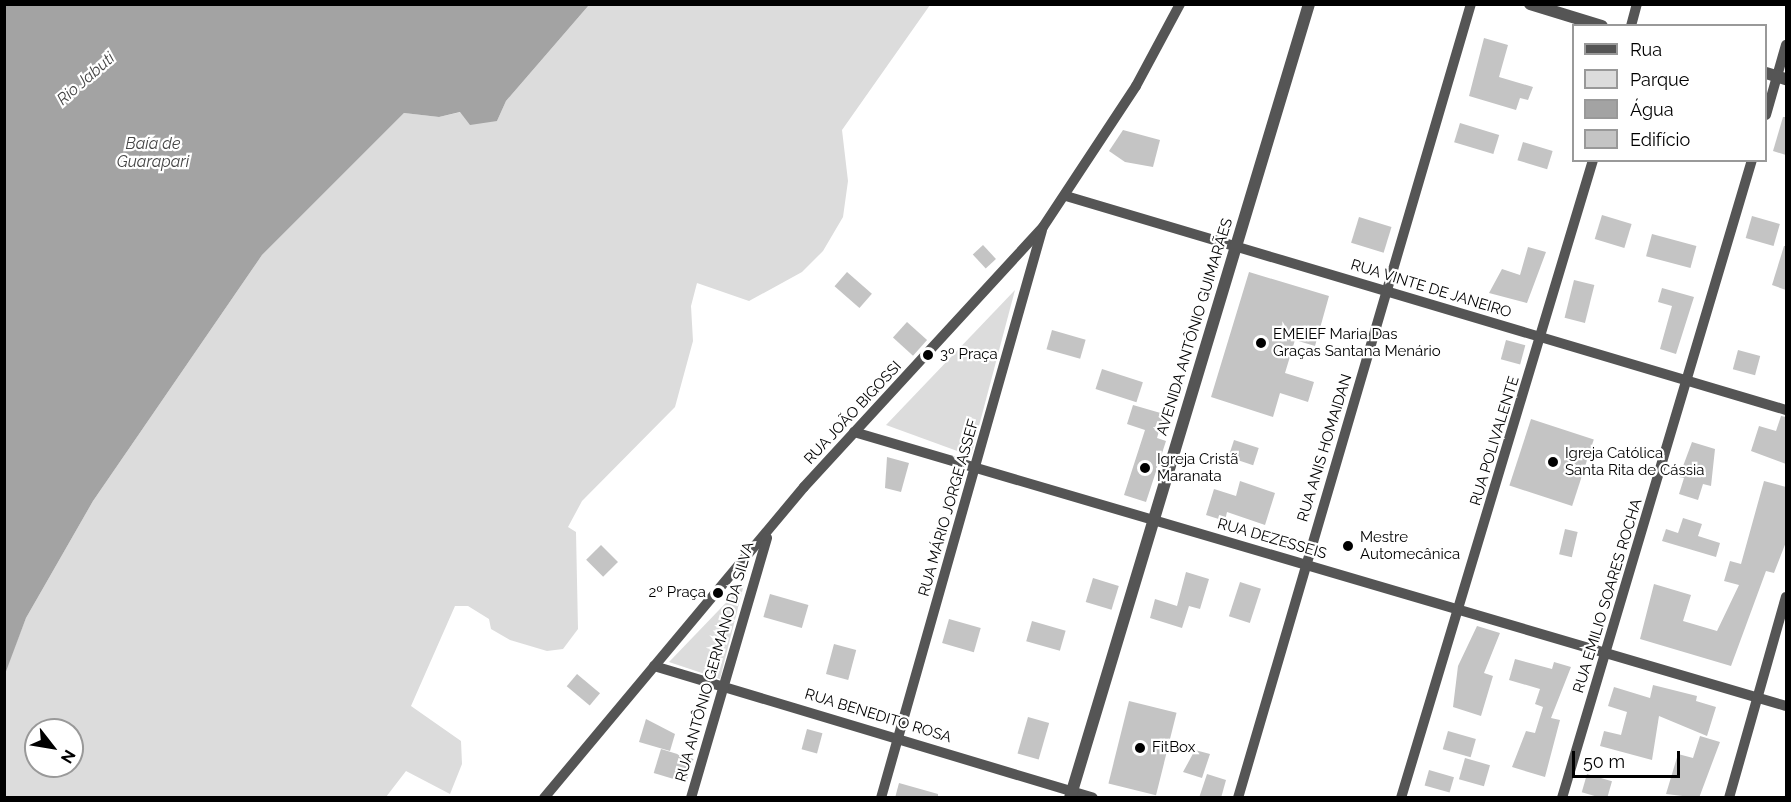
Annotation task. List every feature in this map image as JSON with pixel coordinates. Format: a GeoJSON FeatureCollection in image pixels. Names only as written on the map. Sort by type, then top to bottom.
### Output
{"type":"FeatureCollection","features":[{"type":"Feature","properties":{"kind":"street","name":"RUA JOÃO BIGOSSI"},"geometry":{"type":"LineString","coordinates":[[544,798],[854,432],[1043,227],[1066,196],[1180,4]]}},
{"type":"Feature","properties":{"kind":"street","name":"AVENIDA ANTÔNIO GUIMARÃES"},"geometry":{"type":"LineString","coordinates":[[1071,794],[1234,246],[1309,4]]}},
{"type":"Feature","properties":{"kind":"street","name":"RUA ANIS HOMAIDAN"},"geometry":{"type":"LineString","coordinates":[[1238,798],[1305,564],[1389,292],[1472,4]]}},
{"type":"Feature","properties":{"kind":"street"},"geometry":{"type":"LineString","coordinates":[[1530,4],[1595,24]]}},
{"type":"Feature","properties":{"kind":"street"},"geometry":{"type":"LineString","coordinates":[[1632,24],[1637,4]]}},
{"type":"Feature","properties":{"kind":"street"},"geometry":{"type":"LineString","coordinates":[[1767,112],[1786,45]]}},
{"type":"Feature","properties":{"kind":"street","name":"RUA POLIVALENTE"},"geometry":{"type":"LineString","coordinates":[[1401,798],[1542,338],[1592,162]]}},
{"type":"Feature","properties":{"kind":"street","name":"RUA EMILIO SOARES ROCHA"},"geometry":{"type":"LineString","coordinates":[[1562,798],[1751,162]]}},
{"type":"Feature","properties":{"kind":"street","name":"RUA VINTE DE JANEIRO"},"geometry":{"type":"LineString","coordinates":[[1066,196],[1786,411]]}},
{"type":"Feature","properties":{"kind":"street","name":"RUA MÁRIO JORGE ASSEF"},"geometry":{"type":"LineString","coordinates":[[881,798],[1043,227]]}},
{"type":"Feature","properties":{"kind":"street","name":"RUA DEZESSEIS"},"geometry":{"type":"LineString","coordinates":[[854,432],[1786,706]]}},
{"type":"Feature","properties":{"kind":"street","name":"RUA ANTÔNIO GERMANO DA SILVA"},"geometry":{"type":"LineString","coordinates":[[691,798],[768,535]]}},
{"type":"Feature","properties":{"kind":"street"},"geometry":{"type":"LineString","coordinates":[[1729,798],[1786,597]]}},
{"type":"Feature","properties":{"kind":"street","name":"RUA BENEDITO ROSA"},"geometry":{"type":"LineString","coordinates":[[654,666],[899,738],[1071,794],[1093,798]]}},
{"type":"Feature","properties":{"kind":"green space"},"geometry":{"type":"Polygon","coordinates":[[[589,5],[930,5],[842,130],[848,181],[843,217],[823,251],[802,272],[749,301],[697,283],[691,306],[693,341],[675,407],[582,501],[568,527],[576,532],[578,629],[563,649],[547,651],[510,640],[491,629],[489,619],[468,606],[455,606],[411,706],[461,741],[462,764],[450,794],[406,771],[386,797],[5,797],[4,674],[26,618],[93,501],[262,255],[404,113],[439,117],[461,112],[497,121],[506,101],[589,5]]]}},
{"type":"Feature","properties":{"kind":"green space"},"geometry":{"type":"Polygon","coordinates":[[[1015,290],[971,456],[886,425],[1015,290]]]}},
{"type":"Feature","properties":{"kind":"green space"},"geometry":{"type":"Polygon","coordinates":[[[744,584],[720,679],[669,662],[744,584]]]}},
{"type":"Feature","properties":{"kind":"water","name":"Baía de Guarapari"},"geometry":{"type":"Polygon","coordinates":[[[5,4],[589,5],[506,101],[497,121],[470,125],[460,112],[439,117],[404,113],[262,255],[93,501],[26,618],[5,674],[5,4]]]}},
{"type":"Feature","properties":{"kind":"building"},"geometry":{"type":"Polygon","coordinates":[[[1484,38],[1508,45],[1499,77],[1533,87],[1528,100],[1520,98],[1516,110],[1469,96],[1484,38]]]}},
{"type":"Feature","properties":{"kind":"building"},"geometry":{"type":"Polygon","coordinates":[[[1783,117],[1786,117],[1786,155],[1773,151],[1783,117]]]}},
{"type":"Feature","properties":{"kind":"building"},"geometry":{"type":"Polygon","coordinates":[[[1460,123],[1499,135],[1493,154],[1454,142],[1460,123]]]}},
{"type":"Feature","properties":{"kind":"building"},"geometry":{"type":"Polygon","coordinates":[[[1123,130],[1160,140],[1153,167],[1125,162],[1109,151],[1123,130]]]}},
{"type":"Feature","properties":{"kind":"building"},"geometry":{"type":"Polygon","coordinates":[[[1523,142],[1553,151],[1547,169],[1517,160],[1523,142]]]}},
{"type":"Feature","properties":{"kind":"building"},"geometry":{"type":"Polygon","coordinates":[[[1602,215],[1632,224],[1624,248],[1595,239],[1602,215]]]}},
{"type":"Feature","properties":{"kind":"building"},"geometry":{"type":"Polygon","coordinates":[[[1752,216],[1780,224],[1774,246],[1746,238],[1752,216]]]}},
{"type":"Feature","properties":{"kind":"building"},"geometry":{"type":"Polygon","coordinates":[[[1359,217],[1392,227],[1384,253],[1351,243],[1359,217]]]}},
{"type":"Feature","properties":{"kind":"building"},"geometry":{"type":"Polygon","coordinates":[[[1652,234],[1696,246],[1690,268],[1646,256],[1652,234]]]}},
{"type":"Feature","properties":{"kind":"building"},"geometry":{"type":"Polygon","coordinates":[[[983,245],[996,259],[986,268],[973,255],[983,245]]]}},
{"type":"Feature","properties":{"kind":"building"},"geometry":{"type":"Polygon","coordinates":[[[1784,246],[1786,246],[1786,290],[1772,285],[1784,246]]]}},
{"type":"Feature","properties":{"kind":"building"},"geometry":{"type":"Polygon","coordinates":[[[1528,247],[1546,252],[1527,303],[1489,293],[1502,269],[1520,275],[1528,247]]]}},
{"type":"Feature","properties":{"kind":"building"},"geometry":{"type":"Polygon","coordinates":[[[847,272],[872,294],[859,308],[835,286],[847,272]]]}},
{"type":"Feature","properties":{"kind":"building","name":"EMEIEF Maria Das Graças Santana Menário"},"geometry":{"type":"Polygon","coordinates":[[[1249,272],[1329,296],[1315,346],[1295,340],[1285,373],[1314,382],[1308,402],[1280,393],[1273,417],[1211,397],[1249,272]]]}},
{"type":"Feature","properties":{"kind":"building"},"geometry":{"type":"Polygon","coordinates":[[[1574,280],[1594,285],[1585,323],[1565,318],[1574,280]]]}},
{"type":"Feature","properties":{"kind":"building"},"geometry":{"type":"Polygon","coordinates":[[[1662,288],[1694,297],[1676,354],[1660,349],[1672,306],[1658,302],[1662,288]]]}},
{"type":"Feature","properties":{"kind":"building"},"geometry":{"type":"Polygon","coordinates":[[[907,322],[927,340],[913,356],[893,338],[907,322]]]}},
{"type":"Feature","properties":{"kind":"building"},"geometry":{"type":"Polygon","coordinates":[[[1052,330],[1086,340],[1080,359],[1046,349],[1052,330]]]}},
{"type":"Feature","properties":{"kind":"building"},"geometry":{"type":"Polygon","coordinates":[[[1506,340],[1525,345],[1520,364],[1501,359],[1506,340]]]}},
{"type":"Feature","properties":{"kind":"building"},"geometry":{"type":"Polygon","coordinates":[[[1738,350],[1760,356],[1755,375],[1733,369],[1738,350]]]}},
{"type":"Feature","properties":{"kind":"building"},"geometry":{"type":"Polygon","coordinates":[[[1102,369],[1143,382],[1136,402],[1096,389],[1102,369]]]}},
{"type":"Feature","properties":{"kind":"building","name":"Igreja Cristã Maranata"},"geometry":{"type":"Polygon","coordinates":[[[1133,405],[1164,414],[1157,438],[1166,441],[1146,502],[1124,495],[1145,430],[1127,424],[1133,405]]]}},
{"type":"Feature","properties":{"kind":"building"},"geometry":{"type":"Polygon","coordinates":[[[1781,416],[1786,417],[1786,464],[1751,451],[1759,426],[1776,431],[1781,416]]]}},
{"type":"Feature","properties":{"kind":"building","name":"Igreja Católica Santa Rita de Cássia"},"geometry":{"type":"Polygon","coordinates":[[[1531,419],[1594,439],[1572,506],[1509,486],[1531,419]]]}},
{"type":"Feature","properties":{"kind":"building"},"geometry":{"type":"Polygon","coordinates":[[[1234,440],[1259,448],[1253,465],[1228,457],[1234,440]]]}},
{"type":"Feature","properties":{"kind":"building"},"geometry":{"type":"Polygon","coordinates":[[[1692,442],[1715,449],[1711,486],[1703,484],[1698,500],[1679,494],[1684,478],[1679,477],[1692,442]]]}},
{"type":"Feature","properties":{"kind":"building"},"geometry":{"type":"Polygon","coordinates":[[[887,457],[909,463],[901,492],[885,488],[887,457]]]}},
{"type":"Feature","properties":{"kind":"building"},"geometry":{"type":"Polygon","coordinates":[[[1240,481],[1275,493],[1265,525],[1227,512],[1225,521],[1206,515],[1214,489],[1236,496],[1240,481]]]}},
{"type":"Feature","properties":{"kind":"building"},"geometry":{"type":"Polygon","coordinates":[[[1764,481],[1786,487],[1786,542],[1774,573],[1766,571],[1731,666],[1640,639],[1654,584],[1691,595],[1683,621],[1717,631],[1739,585],[1724,581],[1730,561],[1741,564],[1764,481]]]}},
{"type":"Feature","properties":{"kind":"building"},"geometry":{"type":"Polygon","coordinates":[[[1683,518],[1702,524],[1698,536],[1720,543],[1716,557],[1662,541],[1666,529],[1678,533],[1683,518]]]}},
{"type":"Feature","properties":{"kind":"building"},"geometry":{"type":"Polygon","coordinates":[[[1565,529],[1578,532],[1572,557],[1559,554],[1565,529]]]}},
{"type":"Feature","properties":{"kind":"building"},"geometry":{"type":"Polygon","coordinates":[[[601,545],[618,562],[603,577],[586,560],[601,545]]]}},
{"type":"Feature","properties":{"kind":"building"},"geometry":{"type":"Polygon","coordinates":[[[1186,572],[1209,579],[1200,609],[1189,606],[1182,628],[1150,618],[1155,599],[1177,606],[1186,572]]]}},
{"type":"Feature","properties":{"kind":"building"},"geometry":{"type":"Polygon","coordinates":[[[1093,578],[1119,586],[1112,610],[1086,602],[1093,578]]]}},
{"type":"Feature","properties":{"kind":"building"},"geometry":{"type":"Polygon","coordinates":[[[1240,582],[1261,589],[1250,623],[1229,616],[1240,582]]]}},
{"type":"Feature","properties":{"kind":"building"},"geometry":{"type":"Polygon","coordinates":[[[770,594],[808,605],[802,628],[763,617],[770,594]]]}},
{"type":"Feature","properties":{"kind":"building"},"geometry":{"type":"Polygon","coordinates":[[[949,619],[981,628],[974,652],[942,643],[949,619]]]}},
{"type":"Feature","properties":{"kind":"building"},"geometry":{"type":"Polygon","coordinates":[[[1032,621],[1066,631],[1060,651],[1026,641],[1032,621]]]}},
{"type":"Feature","properties":{"kind":"building"},"geometry":{"type":"Polygon","coordinates":[[[1477,626],[1500,633],[1484,673],[1493,676],[1481,716],[1453,707],[1458,666],[1477,626]]]}},
{"type":"Feature","properties":{"kind":"building"},"geometry":{"type":"Polygon","coordinates":[[[834,644],[856,650],[848,680],[826,674],[834,644]]]}},
{"type":"Feature","properties":{"kind":"building"},"geometry":{"type":"Polygon","coordinates":[[[1515,659],[1552,669],[1554,662],[1571,667],[1551,718],[1560,720],[1545,777],[1512,767],[1526,731],[1535,733],[1543,707],[1535,704],[1540,689],[1509,680],[1515,659]]]}},
{"type":"Feature","properties":{"kind":"building"},"geometry":{"type":"Polygon","coordinates":[[[577,674],[600,693],[590,706],[567,686],[577,674]]]}},
{"type":"Feature","properties":{"kind":"building"},"geometry":{"type":"Polygon","coordinates":[[[1653,685],[1697,696],[1696,701],[1716,707],[1707,736],[1659,716],[1652,760],[1600,746],[1604,731],[1621,735],[1627,712],[1608,706],[1614,687],[1650,698],[1653,685]]]}},
{"type":"Feature","properties":{"kind":"building","name":"FitBox"},"geometry":{"type":"Polygon","coordinates":[[[1129,701],[1177,713],[1156,795],[1108,783],[1129,701]]]}},
{"type":"Feature","properties":{"kind":"building"},"geometry":{"type":"Polygon","coordinates":[[[1028,717],[1049,723],[1039,760],[1018,754],[1028,717]]]}},
{"type":"Feature","properties":{"kind":"building"},"geometry":{"type":"Polygon","coordinates":[[[646,719],[675,734],[670,751],[639,742],[646,719]]]}},
{"type":"Feature","properties":{"kind":"building"},"geometry":{"type":"Polygon","coordinates":[[[807,729],[822,733],[817,753],[802,749],[807,729]]]}},
{"type":"Feature","properties":{"kind":"building"},"geometry":{"type":"Polygon","coordinates":[[[1448,731],[1476,739],[1471,757],[1443,749],[1448,731]]]}},
{"type":"Feature","properties":{"kind":"building"},"geometry":{"type":"Polygon","coordinates":[[[1700,736],[1720,742],[1699,798],[1666,794],[1678,754],[1693,758],[1700,736]]]}},
{"type":"Feature","properties":{"kind":"building"},"geometry":{"type":"Polygon","coordinates":[[[661,749],[694,759],[686,783],[654,773],[661,749]]]}},
{"type":"Feature","properties":{"kind":"building"},"geometry":{"type":"Polygon","coordinates":[[[1195,750],[1210,754],[1202,778],[1183,772],[1195,750]]]}},
{"type":"Feature","properties":{"kind":"building"},"geometry":{"type":"Polygon","coordinates":[[[1465,758],[1490,765],[1484,786],[1459,779],[1465,758]]]}},
{"type":"Feature","properties":{"kind":"building"},"geometry":{"type":"Polygon","coordinates":[[[1429,770],[1454,777],[1450,793],[1425,785],[1429,770]]]}},
{"type":"Feature","properties":{"kind":"building"},"geometry":{"type":"Polygon","coordinates":[[[1207,774],[1226,780],[1221,798],[1199,798],[1207,774]]]}},
{"type":"Feature","properties":{"kind":"building"},"geometry":{"type":"Polygon","coordinates":[[[1587,774],[1612,781],[1607,798],[1582,792],[1587,774]]]}},
{"type":"Feature","properties":{"kind":"building"},"geometry":{"type":"Polygon","coordinates":[[[899,783],[938,794],[938,798],[895,798],[899,783]]]}},
{"type":"Feature","properties":{"kind":"place","name":"EMEIEF Maria Das Graças Santana Menário"},"geometry":{"type":"Point","coordinates":[1261,343]}},
{"type":"Feature","properties":{"kind":"place","name":"3º Praça"},"geometry":{"type":"Point","coordinates":[928,355]}},
{"type":"Feature","properties":{"kind":"place","name":"Igreja Católica Santa Rita de Cássia"},"geometry":{"type":"Point","coordinates":[1553,462]}},
{"type":"Feature","properties":{"kind":"place","name":"Igreja Cristã Maranata"},"geometry":{"type":"Point","coordinates":[1145,468]}},
{"type":"Feature","properties":{"kind":"place","name":"Mestre Automecânica"},"geometry":{"type":"Point","coordinates":[1348,546]}},
{"type":"Feature","properties":{"kind":"place","name":"2º Praça"},"geometry":{"type":"Point","coordinates":[718,593]}},
{"type":"Feature","properties":{"kind":"place","name":"FitBox"},"geometry":{"type":"Point","coordinates":[1140,748]}},
{"type":"Feature","properties":{"kind":"water label","name":"Rio Jabuti"},"geometry":{"type":"Point","coordinates":[86,79]}}]}
